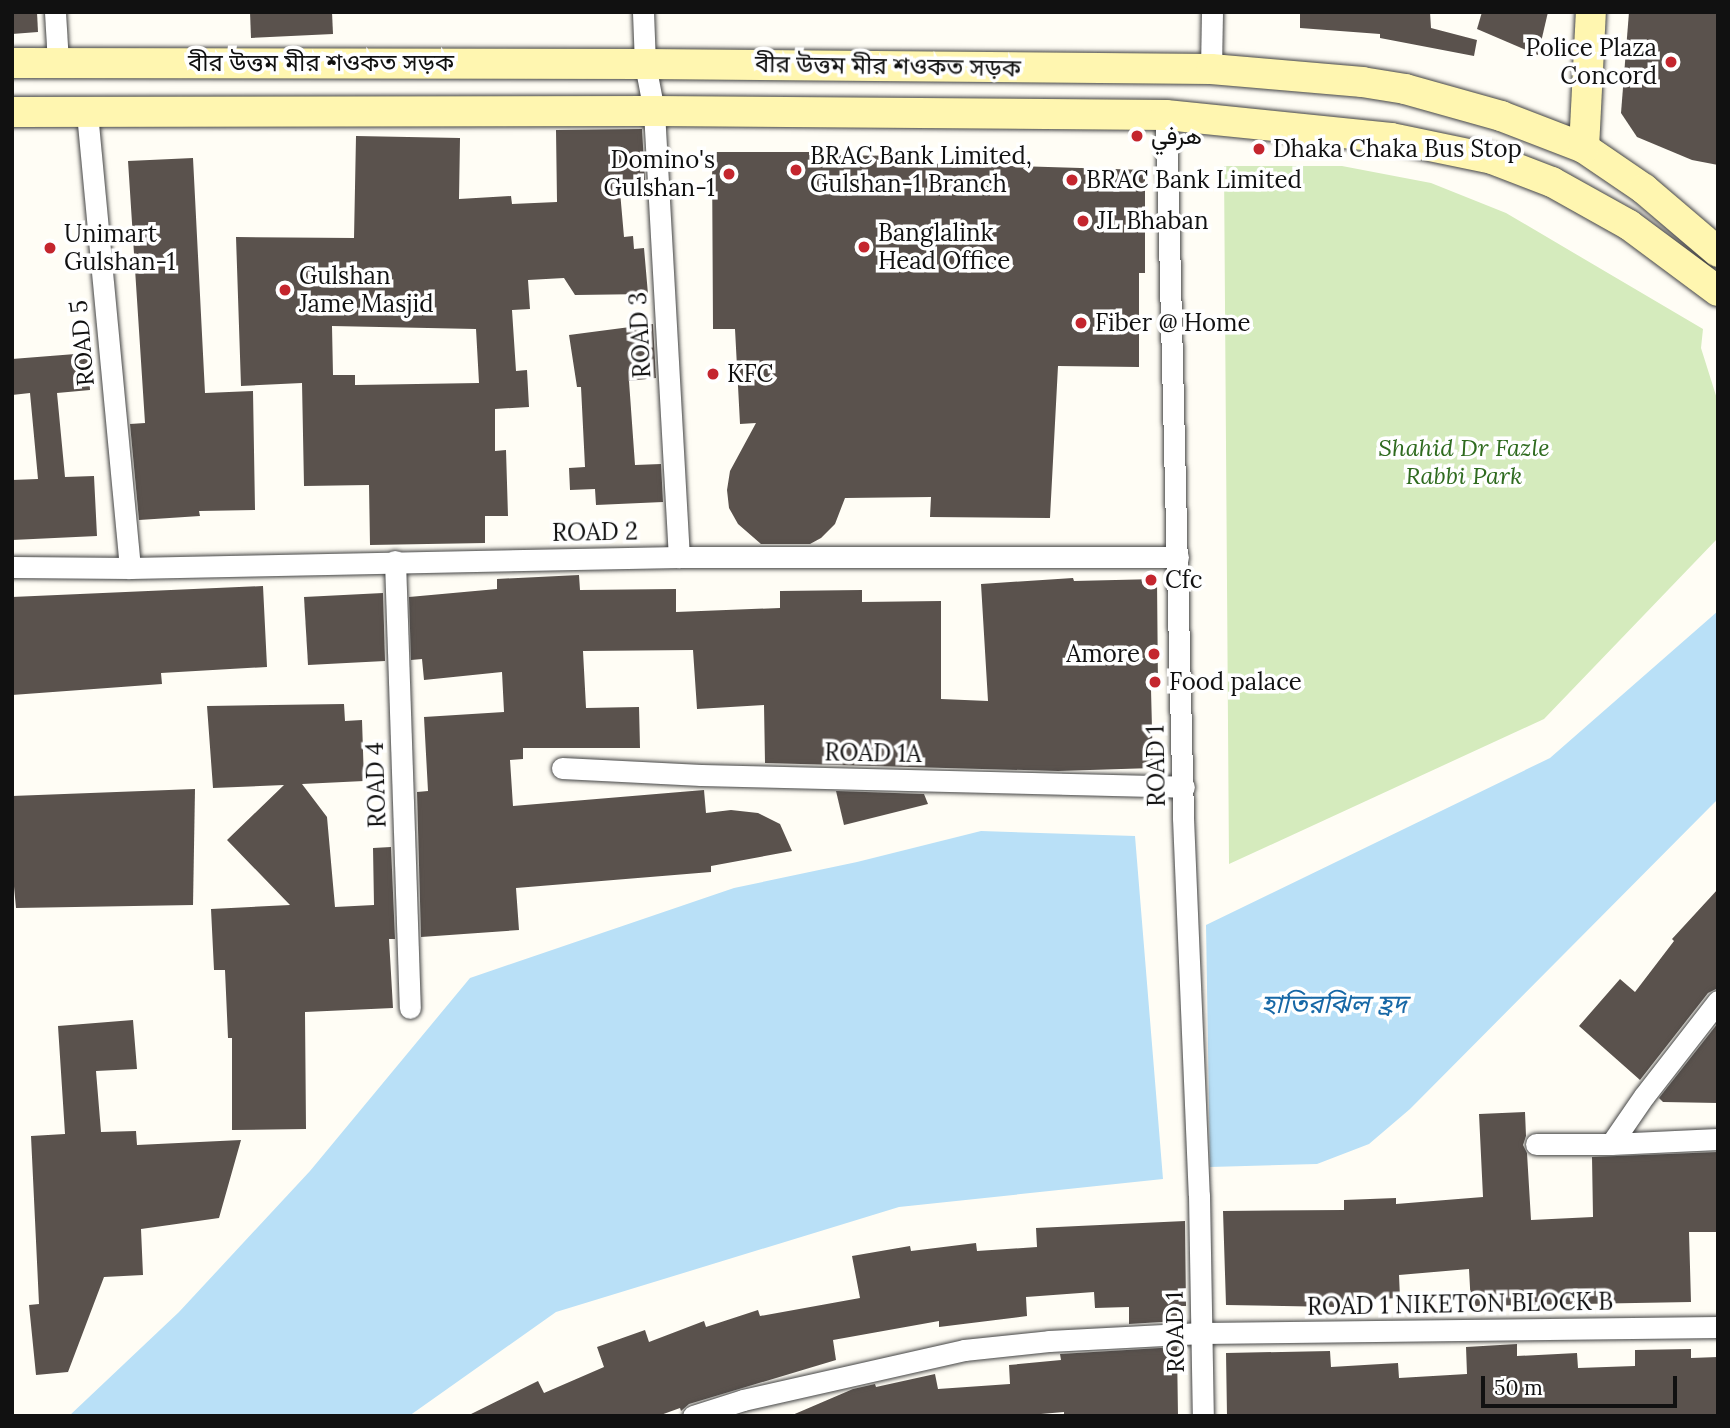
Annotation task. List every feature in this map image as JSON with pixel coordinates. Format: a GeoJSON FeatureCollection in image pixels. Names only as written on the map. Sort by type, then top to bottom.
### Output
{"type":"FeatureCollection","features":[{"type":"Feature","properties":{"kind":"main road"},"geometry":{"type":"LineString","coordinates":[[1584,148],[1591,12]]}},
{"type":"Feature","properties":{"kind":"main road","name":"বীর উত্তম মীর শওকত সড়ক"},"geometry":{"type":"LineString","coordinates":[[12,63],[645,64],[1211,69],[1350,80],[1405,89],[1501,116],[1584,148],[1711,238]]}},
{"type":"Feature","properties":{"kind":"main road","name":"বীর উত্তম মীর শওকত সড়ক"},"geometry":{"type":"LineString","coordinates":[[12,112],[654,111],[1166,115],[1391,138],[1492,159],[1552,182],[1629,225],[1718,291]]}},
{"type":"Feature","properties":{"kind":"main road"},"geometry":{"type":"LineString","coordinates":[[1675,259],[1711,238]]}},
{"type":"Feature","properties":{"kind":"street"},"geometry":{"type":"LineString","coordinates":[[55,12],[58,63]]}},
{"type":"Feature","properties":{"kind":"street","name":"ROAD 3"},"geometry":{"type":"LineString","coordinates":[[643,12],[645,64],[654,111],[679,557]]}},
{"type":"Feature","properties":{"kind":"street"},"geometry":{"type":"LineString","coordinates":[[1211,69],[1212,12]]}},
{"type":"Feature","properties":{"kind":"street","name":"ROAD 5"},"geometry":{"type":"LineString","coordinates":[[87,113],[130,568]]}},
{"type":"Feature","properties":{"kind":"street","name":"ROAD 1"},"geometry":{"type":"LineString","coordinates":[[1166,115],[1203,1416]]}},
{"type":"Feature","properties":{"kind":"street","name":"ROAD 2"},"geometry":{"type":"LineString","coordinates":[[12,567],[130,568],[679,557],[1178,557]]}},
{"type":"Feature","properties":{"kind":"street","name":"ROAD 4"},"geometry":{"type":"LineString","coordinates":[[395,561],[410,1008]]}},
{"type":"Feature","properties":{"kind":"street","name":"ROAD 1A"},"geometry":{"type":"LineString","coordinates":[[562,768],[701,775],[1184,787]]}},
{"type":"Feature","properties":{"kind":"street"},"geometry":{"type":"LineString","coordinates":[[1611,1144],[1644,1096],[1718,1001]]}},
{"type":"Feature","properties":{"kind":"street"},"geometry":{"type":"LineString","coordinates":[[1536,1144],[1718,1139]]}},
{"type":"Feature","properties":{"kind":"street","name":"ROAD 1 NIKETON BLOCK B"},"geometry":{"type":"LineString","coordinates":[[693,1416],[743,1400],[964,1350],[1049,1341],[1202,1333],[1718,1327]]}},
{"type":"Feature","properties":{"kind":"green space","name":"Shahid Dr Fazle Rabbi Park"},"geometry":{"type":"Polygon","coordinates":[[[1224,166],[1342,166],[1431,183],[1506,213],[1703,329],[1701,348],[1718,402],[1718,538],[1544,719],[1229,864],[1224,166]]]}},
{"type":"Feature","properties":{"kind":"water","name":"হাতিরঝিল হ্রদ"},"geometry":{"type":"Polygon","coordinates":[[[1718,611],[1718,799],[1410,1109],[1369,1144],[1317,1164],[1210,1167],[1206,925],[1550,758],[1718,611]]]}},
{"type":"Feature","properties":{"kind":"water"},"geometry":{"type":"Polygon","coordinates":[[[981,831],[1135,836],[1163,1179],[899,1207],[556,1312],[409,1416],[69,1416],[179,1312],[310,1171],[470,978],[734,888],[857,862],[981,831]]]}},
{"type":"Feature","properties":{"kind":"building"},"geometry":{"type":"Polygon","coordinates":[[[12,12],[37,12],[38,32],[12,34],[12,12]]]}},
{"type":"Feature","properties":{"kind":"building"},"geometry":{"type":"Polygon","coordinates":[[[250,12],[332,12],[333,34],[251,38],[250,12]]]}},
{"type":"Feature","properties":{"kind":"building"},"geometry":{"type":"Polygon","coordinates":[[[1300,12],[1430,12],[1431,28],[1477,40],[1474,56],[1380,38],[1380,34],[1300,28],[1300,12]]]}},
{"type":"Feature","properties":{"kind":"building"},"geometry":{"type":"Polygon","coordinates":[[[1482,12],[1548,12],[1538,55],[1477,29],[1482,12]]]}},
{"type":"Feature","properties":{"kind":"building","name":"Police Plaza Concord"},"geometry":{"type":"Polygon","coordinates":[[[1629,12],[1718,12],[1718,165],[1692,160],[1637,137],[1621,113],[1629,12]]]}},
{"type":"Feature","properties":{"kind":"building"},"geometry":{"type":"Polygon","coordinates":[[[642,129],[645,180],[619,180],[624,237],[633,236],[634,249],[644,248],[648,294],[575,295],[564,278],[528,280],[530,309],[512,310],[516,371],[527,370],[529,407],[495,409],[495,451],[506,450],[508,516],[485,516],[485,543],[370,545],[369,485],[304,486],[302,383],[241,386],[236,237],[354,238],[356,136],[460,138],[459,199],[511,196],[512,204],[557,202],[556,130],[642,129]],[[332,326],[333,375],[355,375],[355,385],[479,383],[476,329],[332,326]]]}},
{"type":"Feature","properties":{"kind":"building"},"geometry":{"type":"Polygon","coordinates":[[[712,152],[915,156],[915,163],[1145,170],[1145,273],[1139,273],[1139,367],[1058,366],[1050,518],[930,517],[931,497],[845,498],[835,524],[821,538],[810,544],[761,544],[738,524],[729,508],[727,490],[730,471],[756,423],[740,424],[735,329],[713,329],[712,152]]]}},
{"type":"Feature","properties":{"kind":"building"},"geometry":{"type":"Polygon","coordinates":[[[193,158],[205,393],[253,391],[255,510],[199,511],[200,516],[139,520],[130,424],[145,423],[128,161],[193,158]]]}},
{"type":"Feature","properties":{"kind":"building"},"geometry":{"type":"Polygon","coordinates":[[[653,324],[656,378],[629,381],[635,465],[661,464],[663,502],[596,505],[595,489],[570,490],[569,468],[585,467],[581,387],[577,387],[569,335],[653,324]]]}},
{"type":"Feature","properties":{"kind":"building"},"geometry":{"type":"Polygon","coordinates":[[[88,353],[90,390],[57,393],[65,477],[94,476],[97,536],[12,540],[12,480],[38,479],[30,393],[12,395],[12,359],[88,353]]]}},
{"type":"Feature","properties":{"kind":"building"},"geometry":{"type":"Polygon","coordinates":[[[579,575],[580,590],[676,589],[676,612],[780,608],[780,591],[862,590],[862,602],[941,601],[941,699],[988,701],[981,584],[1073,578],[1074,581],[1157,579],[1158,688],[1151,689],[1153,768],[1058,771],[765,763],[764,705],[697,709],[693,650],[583,651],[586,708],[639,707],[640,748],[523,748],[523,759],[510,760],[513,806],[704,790],[706,813],[731,810],[758,813],[780,824],[792,851],[711,866],[711,872],[516,888],[519,930],[421,937],[417,792],[428,791],[424,717],[504,712],[502,672],[424,680],[422,659],[411,660],[409,597],[497,589],[497,579],[579,575]]]}},
{"type":"Feature","properties":{"kind":"building"},"geometry":{"type":"Polygon","coordinates":[[[263,586],[267,667],[161,673],[162,684],[12,695],[12,597],[263,586]]]}},
{"type":"Feature","properties":{"kind":"building"},"geometry":{"type":"Polygon","coordinates":[[[383,593],[385,661],[308,665],[304,597],[383,593]]]}},
{"type":"Feature","properties":{"kind":"building"},"geometry":{"type":"Polygon","coordinates":[[[344,704],[345,721],[362,720],[364,781],[302,784],[327,817],[335,907],[374,905],[373,848],[391,847],[395,939],[389,939],[393,1008],[305,1012],[306,1129],[232,1130],[232,1038],[228,1038],[225,970],[214,970],[211,909],[290,905],[227,840],[284,785],[213,788],[207,706],[344,704]]]}},
{"type":"Feature","properties":{"kind":"building"},"geometry":{"type":"Polygon","coordinates":[[[195,789],[193,905],[16,908],[12,865],[12,796],[195,789]]]}},
{"type":"Feature","properties":{"kind":"building"},"geometry":{"type":"Polygon","coordinates":[[[836,791],[924,794],[928,804],[844,825],[836,791]]]}},
{"type":"Feature","properties":{"kind":"building"},"geometry":{"type":"Polygon","coordinates":[[[1718,889],[1718,988],[1708,993],[1640,1080],[1579,1026],[1620,979],[1635,992],[1674,941],[1672,939],[1718,889]]]}},
{"type":"Feature","properties":{"kind":"building"},"geometry":{"type":"Polygon","coordinates":[[[133,1020],[137,1069],[96,1071],[101,1132],[136,1131],[137,1145],[241,1140],[219,1218],[141,1229],[143,1275],[104,1277],[68,1372],[36,1375],[29,1305],[39,1304],[31,1136],[65,1134],[58,1026],[133,1020]]]}},
{"type":"Feature","properties":{"kind":"building"},"geometry":{"type":"Polygon","coordinates":[[[1718,1023],[1718,1103],[1663,1102],[1659,1098],[1718,1023]]]}},
{"type":"Feature","properties":{"kind":"building"},"geometry":{"type":"Polygon","coordinates":[[[1525,1112],[1526,1136],[1523,1145],[1527,1153],[1531,1220],[1593,1217],[1592,1157],[1718,1152],[1718,1232],[1689,1232],[1691,1302],[1471,1306],[1469,1269],[1399,1275],[1400,1298],[1336,1301],[1336,1307],[1226,1305],[1223,1211],[1344,1210],[1344,1200],[1396,1198],[1396,1204],[1483,1197],[1479,1114],[1525,1112]]]}},
{"type":"Feature","properties":{"kind":"building"},"geometry":{"type":"Polygon","coordinates":[[[1185,1221],[1186,1306],[1177,1306],[1177,1321],[1129,1324],[1129,1307],[1095,1308],[1094,1292],[1026,1297],[1027,1316],[939,1327],[939,1321],[833,1340],[836,1360],[689,1404],[681,1411],[680,1408],[658,1416],[467,1416],[538,1381],[544,1393],[604,1367],[597,1347],[645,1330],[649,1342],[704,1321],[706,1327],[758,1310],[760,1316],[860,1298],[852,1256],[910,1246],[911,1251],[976,1243],[977,1251],[1037,1247],[1036,1228],[1185,1221]]]}},
{"type":"Feature","properties":{"kind":"building"},"geometry":{"type":"Polygon","coordinates":[[[1517,1344],[1517,1356],[1577,1353],[1578,1368],[1635,1366],[1635,1350],[1691,1349],[1691,1358],[1718,1357],[1718,1416],[1227,1416],[1226,1353],[1330,1351],[1331,1367],[1398,1363],[1399,1378],[1467,1374],[1466,1347],[1517,1344]]]}},
{"type":"Feature","properties":{"kind":"building"},"geometry":{"type":"Polygon","coordinates":[[[1177,1347],[1178,1416],[1064,1416],[1064,1412],[1018,1416],[790,1416],[853,1389],[875,1384],[876,1387],[935,1374],[938,1389],[1010,1384],[1009,1365],[1061,1360],[1060,1354],[1177,1347]]]}},
{"type":"Feature","properties":{"kind":"place","name":"Police Plaza Concord"},"geometry":{"type":"Point","coordinates":[1671,62]}},
{"type":"Feature","properties":{"kind":"place","name":"هرفي"},"geometry":{"type":"Point","coordinates":[1137,136]}},
{"type":"Feature","properties":{"kind":"place","name":"Dhaka Chaka Bus Stop"},"geometry":{"type":"Point","coordinates":[1259,149]}},
{"type":"Feature","properties":{"kind":"place","name":"BRAC Bank Limited, Gulshan-1 Branch"},"geometry":{"type":"Point","coordinates":[796,170]}},
{"type":"Feature","properties":{"kind":"place","name":"Domino's Gulshan-1"},"geometry":{"type":"Point","coordinates":[729,174]}},
{"type":"Feature","properties":{"kind":"place","name":"BRAC Bank Limited"},"geometry":{"type":"Point","coordinates":[1072,180]}},
{"type":"Feature","properties":{"kind":"place","name":"JL Bhaban"},"geometry":{"type":"Point","coordinates":[1083,221]}},
{"type":"Feature","properties":{"kind":"place","name":"Banglalink Head Office"},"geometry":{"type":"Point","coordinates":[864,247]}},
{"type":"Feature","properties":{"kind":"place","name":"Unimart Gulshan-1"},"geometry":{"type":"Point","coordinates":[50,248]}},
{"type":"Feature","properties":{"kind":"place","name":"Gulshan Jame Masjid"},"geometry":{"type":"Point","coordinates":[285,290]}},
{"type":"Feature","properties":{"kind":"place","name":"Fiber @ Home"},"geometry":{"type":"Point","coordinates":[1081,323]}},
{"type":"Feature","properties":{"kind":"place","name":"KFC"},"geometry":{"type":"Point","coordinates":[713,374]}},
{"type":"Feature","properties":{"kind":"place","name":"Cfc"},"geometry":{"type":"Point","coordinates":[1151,580]}},
{"type":"Feature","properties":{"kind":"place","name":"Amore"},"geometry":{"type":"Point","coordinates":[1154,654]}},
{"type":"Feature","properties":{"kind":"place","name":"Food palace"},"geometry":{"type":"Point","coordinates":[1155,682]}}]}
